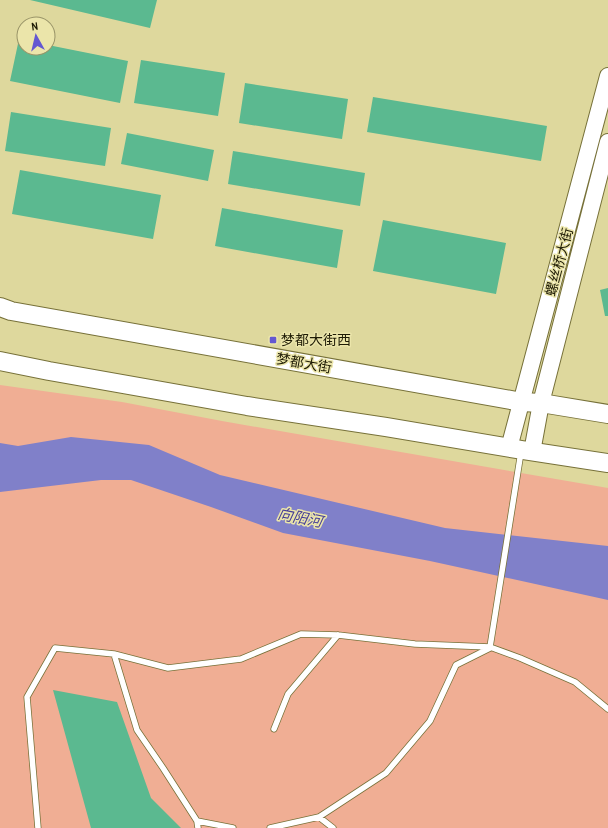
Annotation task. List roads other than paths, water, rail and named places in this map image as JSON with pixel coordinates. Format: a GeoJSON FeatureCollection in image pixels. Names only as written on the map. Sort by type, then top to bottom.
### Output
{"type":"FeatureCollection","features":[{"type":"Feature","properties":{"kind":"main road","name":"梦都大街"},"geometry":{"type":"LineString","coordinates":[[0,307],[522,402],[541,403],[608,414]]}},
{"type":"Feature","properties":{"kind":"main road"},"geometry":{"type":"LineString","coordinates":[[0,361],[247,406],[608,463]]}},
{"type":"Feature","properties":{"kind":"street","name":"螺丝桥大街"},"geometry":{"type":"LineString","coordinates":[[521,450],[522,402],[608,76]]}},
{"type":"Feature","properties":{"kind":"street","name":"螺丝桥大街"},"geometry":{"type":"LineString","coordinates":[[521,450],[541,403],[608,142]]}},
{"type":"Feature","properties":{"kind":"lane"},"geometry":{"type":"LineString","coordinates":[[490,648],[521,450]]}},
{"type":"Feature","properties":{"kind":"lane"},"geometry":{"type":"LineString","coordinates":[[38,828],[27,697],[56,648],[114,654],[168,668],[241,659],[301,634],[338,635],[415,644],[490,648],[520,658],[574,682],[608,709]]}},
{"type":"Feature","properties":{"kind":"lane"},"geometry":{"type":"LineString","coordinates":[[274,729],[288,694],[338,635]]}},
{"type":"Feature","properties":{"kind":"lane"},"geometry":{"type":"LineString","coordinates":[[270,828],[319,818],[386,773],[430,720],[456,665],[490,648]]}},
{"type":"Feature","properties":{"kind":"lane"},"geometry":{"type":"LineString","coordinates":[[114,654],[136,730],[197,821],[198,828]]}},
{"type":"Feature","properties":{"kind":"lane"},"geometry":{"type":"LineString","coordinates":[[319,818],[333,828]]}},
{"type":"Feature","properties":{"kind":"lane"},"geometry":{"type":"LineString","coordinates":[[197,821],[233,828]]}},
{"type":"Feature","properties":{"kind":"water","name":"向阳河"},"geometry":{"type":"Polygon","coordinates":[[[71,437],[149,445],[220,475],[445,528],[608,546],[608,600],[430,561],[283,533],[131,480],[101,480],[0,492],[0,443],[18,446],[71,437]]]}},
{"type":"Feature","properties":{"kind":"place","name":"梦都大街西"},"geometry":{"type":"Point","coordinates":[273,340]}}]}
